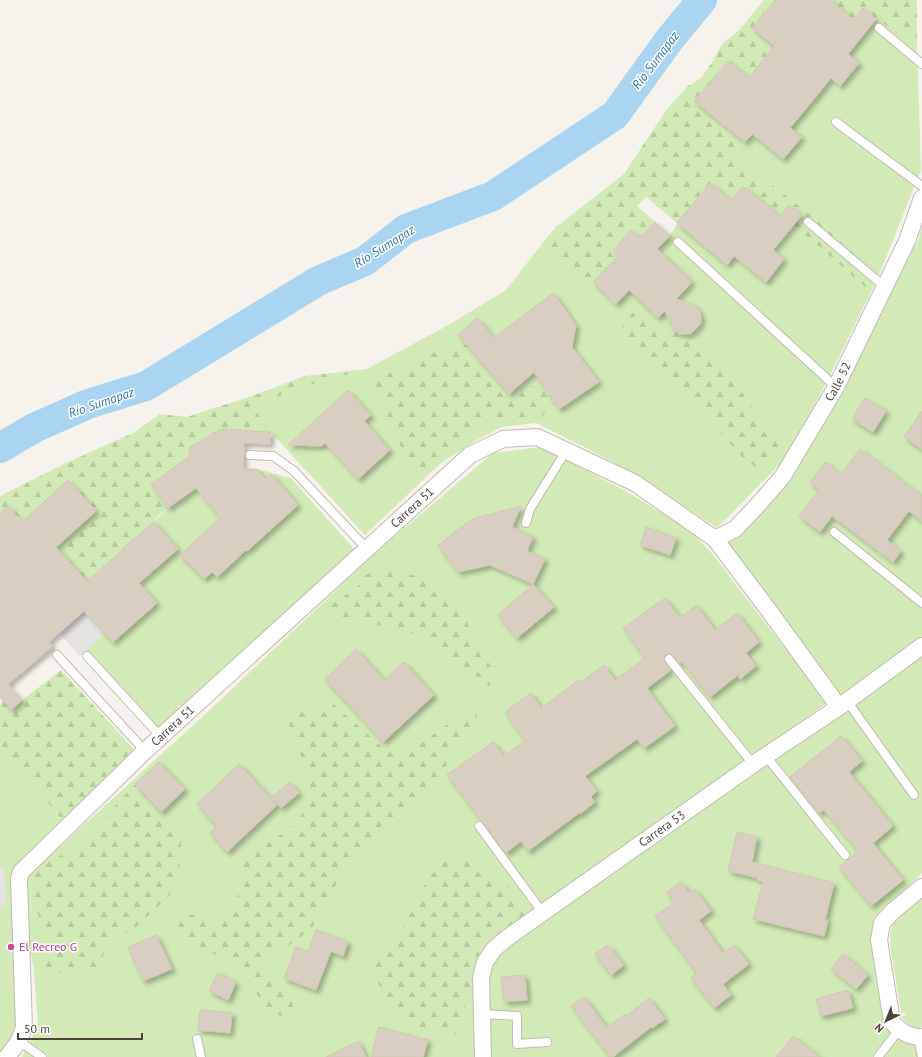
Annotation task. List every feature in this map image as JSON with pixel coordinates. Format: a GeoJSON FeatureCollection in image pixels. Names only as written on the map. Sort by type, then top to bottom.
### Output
{"type":"FeatureCollection","features":[{"type":"Feature","properties":{"kind":"street","name":"Calle 52"},"geometry":{"type":"LineString","coordinates":[[715,538],[735,529],[756,508],[783,476],[836,387],[907,240],[922,198]]}},
{"type":"Feature","properties":{"kind":"street","name":"Carrera 51"},"geometry":{"type":"LineString","coordinates":[[7,1057],[19,1041],[24,1027],[19,886],[21,872],[145,751],[470,456],[503,439],[537,437],[635,484],[715,538],[770,612],[843,704]]}},
{"type":"Feature","properties":{"kind":"street","name":"Carrera 53"},"geometry":{"type":"LineString","coordinates":[[483,1057],[481,978],[485,962],[494,949],[759,760],[843,704],[922,646]]}},
{"type":"Feature","properties":{"kind":"street"},"geometry":{"type":"LineString","coordinates":[[920,1037],[914,1037],[899,1030],[892,1022],[879,940],[882,922],[922,887]]}},
{"type":"Feature","properties":{"kind":"lane"},"geometry":{"type":"LineString","coordinates":[[879,28],[922,64]]}},
{"type":"Feature","properties":{"kind":"lane"},"geometry":{"type":"LineString","coordinates":[[836,122],[922,186]]}},
{"type":"Feature","properties":{"kind":"lane"},"geometry":{"type":"LineString","coordinates":[[808,222],[885,287]]}},
{"type":"Feature","properties":{"kind":"lane"},"geometry":{"type":"LineString","coordinates":[[678,242],[836,387]]}},
{"type":"Feature","properties":{"kind":"lane"},"geometry":{"type":"LineString","coordinates":[[526,523],[530,510],[566,451]]}},
{"type":"Feature","properties":{"kind":"lane"},"geometry":{"type":"LineString","coordinates":[[250,455],[273,456],[294,471],[367,549]]}},
{"type":"Feature","properties":{"kind":"lane"},"geometry":{"type":"LineString","coordinates":[[834,532],[922,603]]}},
{"type":"Feature","properties":{"kind":"lane"},"geometry":{"type":"LineString","coordinates":[[57,656],[145,751]]}},
{"type":"Feature","properties":{"kind":"lane"},"geometry":{"type":"LineString","coordinates":[[87,656],[161,737]]}},
{"type":"Feature","properties":{"kind":"lane"},"geometry":{"type":"LineString","coordinates":[[669,659],[845,855]]}},
{"type":"Feature","properties":{"kind":"lane"},"geometry":{"type":"LineString","coordinates":[[843,704],[914,795]]}},
{"type":"Feature","properties":{"kind":"lane"},"geometry":{"type":"LineString","coordinates":[[479,826],[543,913]]}},
{"type":"Feature","properties":{"kind":"lane"},"geometry":{"type":"LineString","coordinates":[[482,1014],[517,1016],[517,1044],[547,1042]]}},
{"type":"Feature","properties":{"kind":"lane"},"geometry":{"type":"LineString","coordinates":[[878,1057],[899,1030]]}},
{"type":"Feature","properties":{"kind":"lane"},"geometry":{"type":"LineString","coordinates":[[920,1037],[922,1057]]}},
{"type":"Feature","properties":{"kind":"lane"},"geometry":{"type":"LineString","coordinates":[[197,1039],[201,1057]]}},
{"type":"Feature","properties":{"kind":"lane"},"geometry":{"type":"LineString","coordinates":[[19,1041],[42,1057]]}},
{"type":"Feature","properties":{"kind":"green space"},"geometry":{"type":"Polygon","coordinates":[[[764,0],[775,0],[752,28],[802,68],[830,77],[821,92],[807,81],[761,63],[749,78],[728,61],[695,101],[745,142],[734,155],[881,270],[871,292],[794,225],[802,215],[789,205],[780,216],[743,186],[731,200],[710,183],[677,223],[646,197],[637,206],[655,222],[640,238],[631,231],[613,250],[618,256],[593,282],[593,285],[541,245],[555,228],[624,174],[667,109],[688,86],[701,78],[722,44],[740,29],[764,0]]]}},
{"type":"Feature","properties":{"kind":"green space"},"geometry":{"type":"Polygon","coordinates":[[[831,0],[917,0],[917,47],[863,8],[854,20],[831,0]]]}},
{"type":"Feature","properties":{"kind":"green space"},"geometry":{"type":"Polygon","coordinates":[[[877,19],[917,41],[921,170],[881,270],[734,155],[752,134],[783,159],[801,137],[790,128],[821,92],[830,77],[841,86],[859,64],[848,54],[877,19]]]}},
{"type":"Feature","properties":{"kind":"green space"},"geometry":{"type":"Polygon","coordinates":[[[677,223],[727,265],[734,256],[766,282],[784,259],[773,250],[794,225],[871,292],[789,455],[717,528],[633,473],[536,423],[502,427],[477,440],[441,463],[365,535],[271,432],[254,409],[289,391],[367,369],[452,323],[506,290],[541,245],[593,282],[615,304],[629,290],[692,282],[657,249],[671,234],[677,223]]]}},
{"type":"Feature","properties":{"kind":"green space"},"geometry":{"type":"Polygon","coordinates":[[[922,227],[922,638],[842,699],[723,539],[832,409],[918,240],[922,227]]]}},
{"type":"Feature","properties":{"kind":"green space"},"geometry":{"type":"Polygon","coordinates":[[[633,312],[646,318],[658,329],[675,331],[688,340],[705,358],[731,377],[762,421],[782,439],[778,460],[760,470],[743,458],[687,396],[620,330],[633,312]]]}},
{"type":"Feature","properties":{"kind":"green space"},"geometry":{"type":"Polygon","coordinates":[[[463,340],[470,348],[465,354],[494,387],[509,394],[524,386],[540,387],[555,403],[540,418],[489,422],[469,427],[458,438],[433,470],[409,464],[373,386],[381,376],[407,368],[427,355],[463,340]]]}},
{"type":"Feature","properties":{"kind":"green space"},"geometry":{"type":"Polygon","coordinates":[[[367,369],[289,391],[254,409],[271,432],[222,429],[189,448],[181,464],[174,467],[151,484],[168,508],[87,581],[56,547],[96,511],[69,480],[25,523],[8,506],[0,513],[0,496],[64,464],[133,433],[160,414],[187,417],[249,397],[305,376],[367,369]]]}},
{"type":"Feature","properties":{"kind":"green space"},"geometry":{"type":"Polygon","coordinates":[[[541,447],[624,490],[690,530],[713,555],[827,703],[494,939],[477,1057],[22,1057],[38,1025],[34,971],[20,890],[30,874],[210,710],[375,553],[493,453],[541,447]]]}},
{"type":"Feature","properties":{"kind":"green space"},"geometry":{"type":"Polygon","coordinates":[[[189,448],[192,483],[247,551],[298,505],[272,474],[265,479],[257,469],[291,478],[360,556],[159,735],[85,651],[105,633],[113,642],[157,603],[115,557],[122,549],[146,577],[177,550],[154,522],[168,508],[191,491],[174,467],[181,464],[189,448]]]}},
{"type":"Feature","properties":{"kind":"green space"},"geometry":{"type":"Polygon","coordinates":[[[391,567],[450,590],[496,677],[489,686],[436,645],[403,629],[370,624],[336,616],[326,611],[335,602],[357,588],[365,575],[391,567]]]}},
{"type":"Feature","properties":{"kind":"green space"},"geometry":{"type":"Polygon","coordinates":[[[922,652],[922,873],[873,923],[887,1026],[909,1043],[914,1045],[922,1045],[922,1057],[490,1057],[489,969],[500,950],[763,768],[893,676],[922,652]]]}},
{"type":"Feature","properties":{"kind":"green space"},"geometry":{"type":"Polygon","coordinates":[[[61,670],[139,755],[65,823],[0,746],[0,704],[4,701],[11,709],[61,670]]]}},
{"type":"Feature","properties":{"kind":"green space"},"geometry":{"type":"Polygon","coordinates":[[[330,701],[388,752],[409,752],[476,704],[478,722],[457,748],[425,799],[382,825],[359,851],[339,879],[312,928],[263,965],[291,993],[295,1020],[267,1011],[251,984],[224,959],[193,944],[177,924],[183,913],[213,920],[235,907],[243,870],[241,861],[296,824],[312,797],[302,758],[290,734],[289,717],[330,701]]]}},
{"type":"Feature","properties":{"kind":"green space"},"geometry":{"type":"Polygon","coordinates":[[[0,746],[65,823],[19,869],[19,1031],[0,1056],[0,746]]]}},
{"type":"Feature","properties":{"kind":"green space"},"geometry":{"type":"Polygon","coordinates":[[[135,784],[161,812],[181,841],[180,865],[169,896],[135,928],[108,942],[99,967],[52,974],[45,964],[53,948],[30,896],[37,868],[80,845],[135,784]]]}},
{"type":"Feature","properties":{"kind":"green space"},"geometry":{"type":"Polygon","coordinates":[[[465,856],[474,859],[516,891],[527,916],[474,980],[455,1035],[423,1029],[385,1001],[371,963],[393,947],[414,900],[433,873],[444,862],[465,856]]]}},
{"type":"Feature","properties":{"kind":"green space"},"geometry":{"type":"Polygon","coordinates":[[[922,898],[922,1027],[913,1028],[902,1018],[891,952],[890,933],[894,922],[922,898]]]}},
{"type":"Feature","properties":{"kind":"shaded area"},"geometry":{"type":"Polygon","coordinates":[[[84,611],[105,633],[80,656],[59,633],[84,611]]]}},
{"type":"Feature","properties":{"kind":"shaded area"},"geometry":{"type":"Polygon","coordinates":[[[0,868],[4,868],[6,906],[0,906],[0,868]]]}},
{"type":"Feature","properties":{"kind":"building"},"geometry":{"type":"Polygon","coordinates":[[[775,0],[831,0],[854,20],[863,8],[876,19],[848,54],[859,63],[840,86],[831,78],[790,128],[802,137],[783,159],[752,134],[745,142],[694,101],[728,61],[749,78],[774,46],[752,28],[775,0]]]}},
{"type":"Feature","properties":{"kind":"building"},"geometry":{"type":"Polygon","coordinates":[[[710,183],[731,200],[743,186],[780,216],[789,205],[802,215],[773,250],[784,259],[766,282],[734,256],[727,265],[677,223],[710,183]]]}},
{"type":"Feature","properties":{"kind":"building"},"geometry":{"type":"Polygon","coordinates":[[[655,222],[670,236],[657,249],[692,282],[676,299],[693,304],[700,312],[701,323],[690,334],[680,334],[675,331],[665,311],[658,318],[629,290],[616,304],[593,282],[618,256],[613,250],[631,230],[640,238],[655,222]]]}},
{"type":"Feature","properties":{"kind":"building"},"geometry":{"type":"Polygon","coordinates":[[[553,293],[576,325],[572,347],[599,382],[559,409],[534,372],[509,394],[458,335],[477,318],[494,338],[553,293]]]}},
{"type":"Feature","properties":{"kind":"building"},"geometry":{"type":"Polygon","coordinates":[[[348,390],[371,415],[364,421],[390,450],[358,479],[325,443],[321,446],[288,445],[348,390]]]}},
{"type":"Feature","properties":{"kind":"building"},"geometry":{"type":"Polygon","coordinates":[[[865,398],[886,411],[873,432],[852,419],[865,398]]]}},
{"type":"Feature","properties":{"kind":"building"},"geometry":{"type":"Polygon","coordinates":[[[922,411],[922,449],[904,437],[922,411]]]}},
{"type":"Feature","properties":{"kind":"building"},"geometry":{"type":"Polygon","coordinates":[[[222,429],[271,432],[270,444],[244,443],[243,469],[257,469],[265,479],[271,474],[298,505],[217,577],[212,572],[204,579],[180,555],[220,518],[196,488],[168,508],[151,484],[190,456],[189,448],[222,429]]]}},
{"type":"Feature","properties":{"kind":"building"},"geometry":{"type":"Polygon","coordinates":[[[860,449],[922,496],[922,521],[909,511],[887,540],[901,551],[893,562],[832,516],[820,532],[799,516],[819,490],[810,482],[825,462],[841,474],[860,449]]]}},
{"type":"Feature","properties":{"kind":"building"},"geometry":{"type":"Polygon","coordinates":[[[68,480],[96,511],[56,547],[87,581],[154,522],[178,549],[139,583],[157,603],[113,642],[84,611],[49,642],[53,646],[8,684],[22,700],[11,710],[0,697],[0,513],[8,506],[22,522],[68,480]]]}},
{"type":"Feature","properties":{"kind":"building"},"geometry":{"type":"Polygon","coordinates":[[[521,506],[512,527],[533,537],[527,551],[545,559],[533,584],[490,565],[458,572],[438,545],[472,519],[521,506]]]}},
{"type":"Feature","properties":{"kind":"building"},"geometry":{"type":"Polygon","coordinates":[[[646,527],[676,538],[670,555],[640,545],[646,527]]]}},
{"type":"Feature","properties":{"kind":"building"},"geometry":{"type":"Polygon","coordinates":[[[533,584],[554,607],[517,638],[498,615],[533,584]]]}},
{"type":"Feature","properties":{"kind":"building"},"geometry":{"type":"Polygon","coordinates":[[[665,598],[680,618],[696,605],[715,630],[737,613],[759,642],[746,653],[756,666],[740,679],[738,675],[710,697],[682,662],[680,664],[671,654],[666,654],[664,660],[671,670],[647,688],[675,726],[644,748],[637,739],[585,776],[597,791],[591,797],[595,802],[528,851],[521,841],[506,853],[447,775],[493,742],[504,756],[525,741],[505,712],[531,693],[541,708],[579,680],[581,682],[604,665],[615,680],[645,658],[623,628],[665,598]]]}},
{"type":"Feature","properties":{"kind":"building"},"geometry":{"type":"Polygon","coordinates":[[[356,649],[384,680],[404,662],[434,695],[383,742],[325,679],[356,649]]]}},
{"type":"Feature","properties":{"kind":"building"},"geometry":{"type":"Polygon","coordinates":[[[841,736],[862,761],[849,772],[893,826],[873,843],[903,880],[871,906],[839,867],[858,851],[824,810],[819,813],[790,777],[841,736]]]}},
{"type":"Feature","properties":{"kind":"building"},"geometry":{"type":"Polygon","coordinates":[[[159,762],[185,789],[161,812],[135,784],[159,762]]]}},
{"type":"Feature","properties":{"kind":"building"},"geometry":{"type":"Polygon","coordinates":[[[239,764],[277,805],[227,852],[210,833],[217,826],[197,804],[239,764]]]}},
{"type":"Feature","properties":{"kind":"building"},"geometry":{"type":"Polygon","coordinates":[[[289,782],[299,793],[281,808],[272,797],[289,782]]]}},
{"type":"Feature","properties":{"kind":"building"},"geometry":{"type":"Polygon","coordinates":[[[737,832],[757,837],[752,862],[834,883],[825,920],[828,920],[824,936],[753,919],[763,882],[757,880],[758,878],[728,871],[737,832]]]}},
{"type":"Feature","properties":{"kind":"building"},"geometry":{"type":"Polygon","coordinates":[[[681,882],[689,893],[695,889],[711,911],[699,920],[723,953],[734,945],[749,964],[723,984],[731,995],[714,1008],[691,978],[696,972],[655,916],[674,902],[667,892],[681,882]]]}},
{"type":"Feature","properties":{"kind":"building"},"geometry":{"type":"Polygon","coordinates":[[[316,930],[348,942],[343,956],[331,951],[316,990],[284,978],[296,947],[308,952],[316,930]]]}},
{"type":"Feature","properties":{"kind":"building"},"geometry":{"type":"Polygon","coordinates":[[[156,935],[172,969],[143,981],[128,947],[156,935]]]}},
{"type":"Feature","properties":{"kind":"building"},"geometry":{"type":"Polygon","coordinates":[[[608,945],[624,965],[611,975],[595,954],[608,945]]]}},
{"type":"Feature","properties":{"kind":"building"},"geometry":{"type":"Polygon","coordinates":[[[843,954],[868,975],[856,989],[831,969],[843,954]]]}},
{"type":"Feature","properties":{"kind":"building"},"geometry":{"type":"Polygon","coordinates":[[[218,973],[236,982],[228,1000],[209,991],[218,973]]]}},
{"type":"Feature","properties":{"kind":"building"},"geometry":{"type":"Polygon","coordinates":[[[525,975],[527,1000],[504,1002],[501,977],[525,975]]]}},
{"type":"Feature","properties":{"kind":"building"},"geometry":{"type":"Polygon","coordinates":[[[848,990],[853,1008],[821,1016],[816,999],[848,990]]]}},
{"type":"Feature","properties":{"kind":"building"},"geometry":{"type":"Polygon","coordinates":[[[584,997],[607,1028],[625,1014],[626,1016],[649,998],[665,1019],[652,1028],[651,1027],[613,1057],[610,1057],[571,1006],[584,997]]]}},
{"type":"Feature","properties":{"kind":"building"},"geometry":{"type":"Polygon","coordinates":[[[200,1010],[232,1013],[230,1033],[198,1030],[200,1010]]]}},
{"type":"Feature","properties":{"kind":"building"},"geometry":{"type":"Polygon","coordinates":[[[379,1027],[428,1040],[423,1057],[371,1057],[379,1027]]]}},
{"type":"Feature","properties":{"kind":"building"},"geometry":{"type":"Polygon","coordinates":[[[793,1036],[820,1057],[776,1057],[793,1036]]]}},
{"type":"Feature","properties":{"kind":"building"},"geometry":{"type":"Polygon","coordinates":[[[358,1041],[366,1057],[326,1057],[358,1041]]]}},
{"type":"Feature","properties":{"kind":"waterway","name":"Río Sumapaz"},"geometry":{"type":"LineString","coordinates":[[0,448],[34,428],[88,404],[146,386],[318,281],[365,261],[406,229],[493,196],[615,115],[669,40],[702,0]]}},
{"type":"Feature","properties":{"kind":"place","name":"El Recreo G"},"geometry":{"type":"Point","coordinates":[11,947]}}]}
